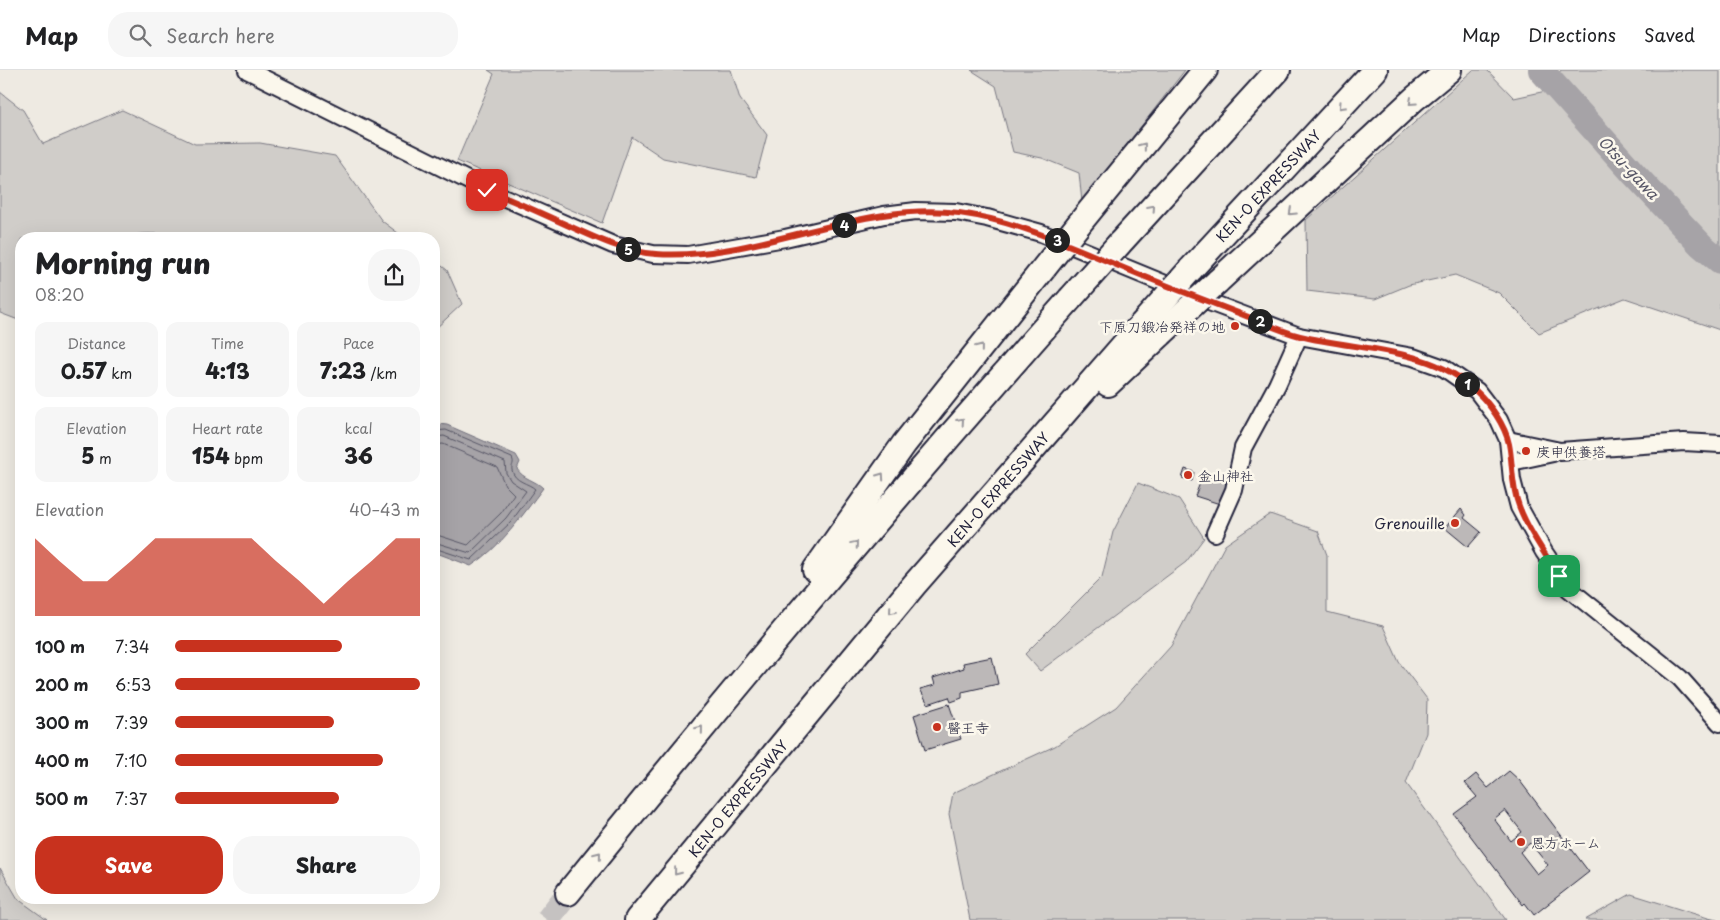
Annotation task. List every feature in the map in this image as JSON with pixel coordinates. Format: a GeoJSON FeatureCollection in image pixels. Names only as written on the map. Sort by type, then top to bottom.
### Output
{"type":"FeatureCollection","features":[{"type":"Feature","properties":{"kind":"highway"},"geometry":{"type":"LineString","coordinates":[[722,702],[904,444],[1079,224],[1205,70]]}},
{"type":"Feature","properties":{"kind":"highway"},"geometry":{"type":"LineString","coordinates":[[568,893],[722,702],[871,525],[1070,298],[1278,70]]}},
{"type":"Feature","properties":{"kind":"highway","name":"KEN-O EXPRESSWAY"},"geometry":{"type":"LineString","coordinates":[[637,920],[914,585],[1151,329],[1190,270],[1375,70]]}},
{"type":"Feature","properties":{"kind":"highway"},"geometry":{"type":"LineString","coordinates":[[1151,329],[1217,282],[1414,99],[1449,70]]}},
{"type":"Feature","properties":{"kind":"street"},"geometry":{"type":"LineString","coordinates":[[247,70],[487,190],[613,245],[653,254],[688,255],[785,238],[884,215],[916,211],[956,212],[986,218],[1041,234],[1299,336],[1413,356],[1444,368],[1477,392],[1499,420],[1508,440],[1519,507],[1544,552],[1569,589],[1680,678],[1720,723]]}},
{"type":"Feature","properties":{"kind":"street"},"geometry":{"type":"LineString","coordinates":[[1215,533],[1234,490],[1243,448],[1277,385],[1299,336]]}},
{"type":"Feature","properties":{"kind":"street"},"geometry":{"type":"LineString","coordinates":[[1508,440],[1560,451]]}},
{"type":"Feature","properties":{"kind":"street"},"geometry":{"type":"LineString","coordinates":[[1511,462],[1560,451],[1684,442],[1720,444]]}},
{"type":"Feature","properties":{"kind":"shaded area"},"geometry":{"type":"Polygon","coordinates":[[[488,70],[731,70],[740,99],[767,135],[756,177],[663,158],[632,137],[602,223],[457,161],[494,74],[488,70]]]}},
{"type":"Feature","properties":{"kind":"shaded area"},"geometry":{"type":"Polygon","coordinates":[[[971,70],[1185,70],[1082,202],[1079,173],[1042,158],[1013,152],[996,86],[971,70]]]}},
{"type":"Feature","properties":{"kind":"shaded area"},"geometry":{"type":"Polygon","coordinates":[[[1473,70],[1487,70],[1514,98],[1546,91],[1561,70],[1720,70],[1720,330],[1625,298],[1539,333],[1499,293],[1455,275],[1409,285],[1375,299],[1307,291],[1306,220],[1473,70]]]}},
{"type":"Feature","properties":{"kind":"shaded area"},"geometry":{"type":"Polygon","coordinates":[[[0,92],[23,110],[43,144],[122,110],[195,144],[260,143],[335,156],[382,221],[397,232],[15,232],[15,319],[0,313],[0,92]]]}},
{"type":"Feature","properties":{"kind":"shaded area"},"geometry":{"type":"Polygon","coordinates":[[[440,265],[447,270],[462,304],[440,324],[440,265]]]}},
{"type":"Feature","properties":{"kind":"shaded area"},"geometry":{"type":"Polygon","coordinates":[[[1138,483],[1179,499],[1204,538],[1186,562],[1040,671],[1025,654],[1102,577],[1113,532],[1138,483]]]}},
{"type":"Feature","properties":{"kind":"shaded area"},"geometry":{"type":"Polygon","coordinates":[[[1270,514],[1318,531],[1327,555],[1327,612],[1383,626],[1399,662],[1427,699],[1426,733],[1406,783],[1506,920],[970,920],[949,814],[953,793],[1055,746],[1116,707],[1171,646],[1225,545],[1270,514]]]}},
{"type":"Feature","properties":{"kind":"shaded area"},"geometry":{"type":"Polygon","coordinates":[[[0,868],[15,894],[15,904],[25,904],[47,920],[0,920],[0,868]]]}},
{"type":"Feature","properties":{"kind":"shaded area"},"geometry":{"type":"Polygon","coordinates":[[[1631,894],[1708,918],[1717,920],[1585,920],[1631,894]]]}},
{"type":"Feature","properties":{"kind":"water"},"geometry":{"type":"Polygon","coordinates":[[[440,424],[447,425],[516,455],[520,462],[517,469],[543,488],[519,520],[492,550],[471,566],[440,554],[440,424]]]}},
{"type":"Feature","properties":{"kind":"building","name":"金山神社"},"geometry":{"type":"Polygon","coordinates":[[[1185,469],[1194,472],[1192,481],[1182,478],[1185,469]]]}},
{"type":"Feature","properties":{"kind":"building"},"geometry":{"type":"Polygon","coordinates":[[[1203,475],[1230,484],[1223,505],[1195,496],[1203,475]]]}},
{"type":"Feature","properties":{"kind":"building"},"geometry":{"type":"Polygon","coordinates":[[[1461,509],[1466,515],[1464,518],[1481,532],[1468,547],[1445,528],[1461,509]]]}},
{"type":"Feature","properties":{"kind":"building"},"geometry":{"type":"Polygon","coordinates":[[[992,657],[998,684],[962,692],[962,698],[951,702],[949,697],[928,704],[920,689],[935,685],[933,678],[964,668],[963,663],[992,657]]]}},
{"type":"Feature","properties":{"kind":"building","name":"醫王寺"},"geometry":{"type":"Polygon","coordinates":[[[949,704],[961,739],[925,750],[914,715],[949,704]]]}},
{"type":"Feature","properties":{"kind":"building","name":"恩方ホーム"},"geometry":{"type":"Polygon","coordinates":[[[1509,771],[1520,781],[1589,872],[1534,915],[1525,903],[1523,905],[1454,814],[1477,797],[1465,783],[1476,774],[1488,788],[1509,771]],[[1505,810],[1494,819],[1511,841],[1522,832],[1505,810]],[[1530,843],[1520,852],[1537,874],[1548,865],[1530,843]]]}},
{"type":"Feature","properties":{"kind":"waterway","name":"Otsu-gawa"},"geometry":{"type":"LineString","coordinates":[[1541,70],[1634,174],[1701,245],[1720,261]]}},
{"type":"Feature","properties":{"kind":"tunnel"},"geometry":{"type":"LineString","coordinates":[[547,920],[568,893]]}},
{"type":"Feature","properties":{"kind":"place","name":"下原刀鍛冶発祥の地"},"geometry":{"type":"Point","coordinates":[1235,326]}},
{"type":"Feature","properties":{"kind":"place","name":"庚申供養塔"},"geometry":{"type":"Point","coordinates":[1526,451]}},
{"type":"Feature","properties":{"kind":"place","name":"金山神社"},"geometry":{"type":"Point","coordinates":[1188,475]}},
{"type":"Feature","properties":{"kind":"place","name":"Grenouille"},"geometry":{"type":"Point","coordinates":[1455,523]}},
{"type":"Feature","properties":{"kind":"place","name":"醫王寺"},"geometry":{"type":"Point","coordinates":[937,727]}},
{"type":"Feature","properties":{"kind":"place","name":"恩方ホーム"},"geometry":{"type":"Point","coordinates":[1521,842]}},
{"type":"Feature","properties":{"kind":"route"},"geometry":{"type":"LineString","coordinates":[[487,190],[613,245],[653,254],[688,255],[720,250],[785,238],[884,215],[916,211],[956,212],[986,218],[1041,234],[1299,336],[1413,356],[1444,368],[1461,378],[1487,403],[1499,420],[1508,440],[1512,480],[1519,507],[1559,576]]}}]}
